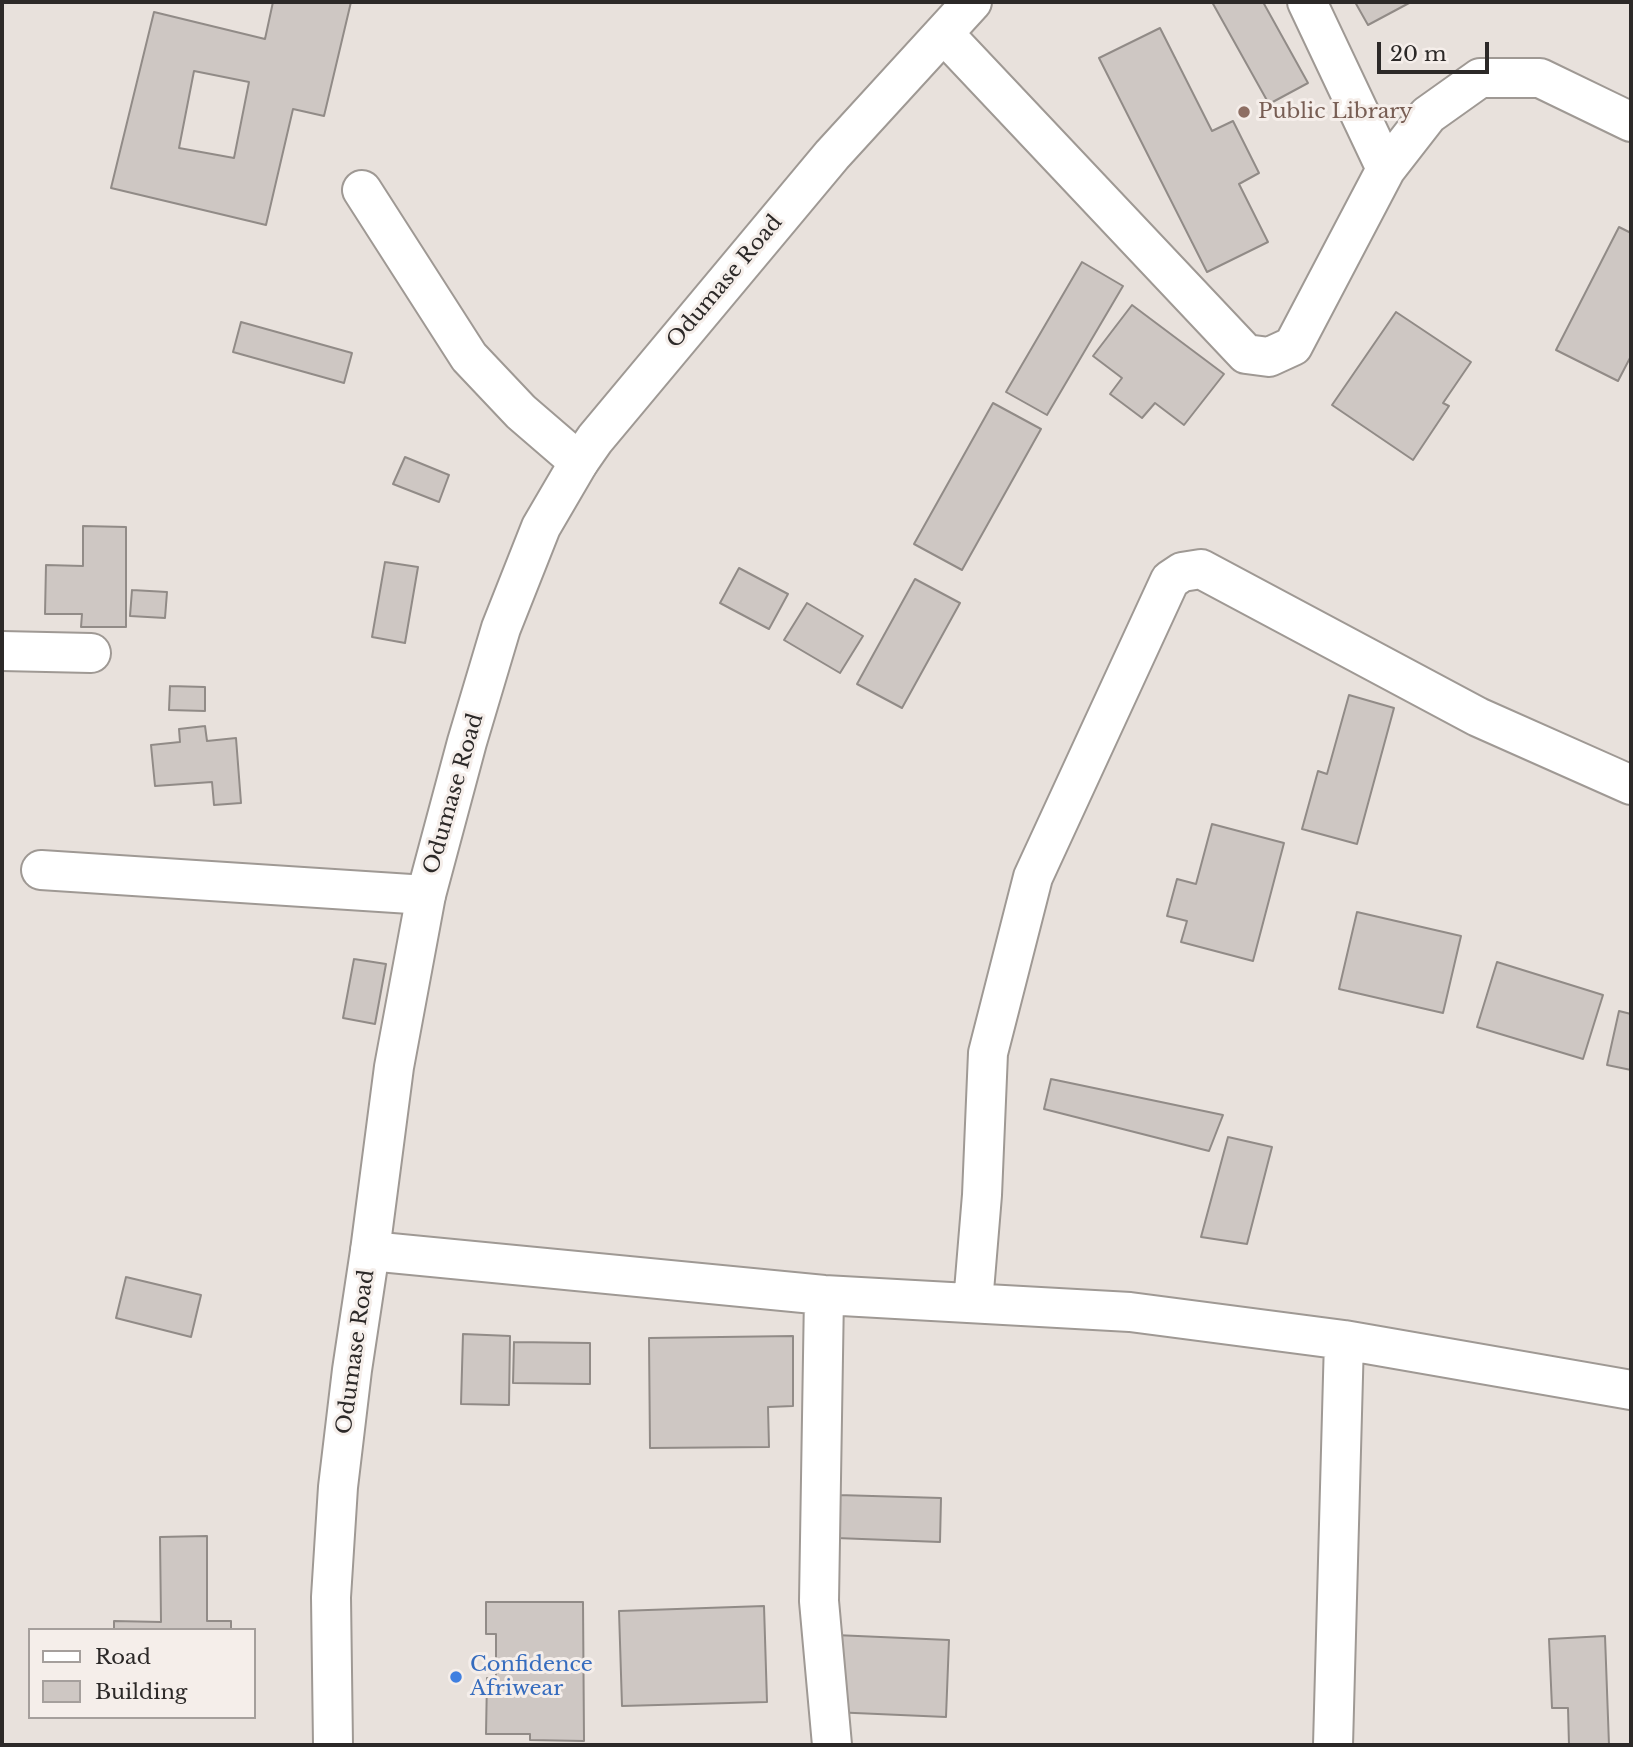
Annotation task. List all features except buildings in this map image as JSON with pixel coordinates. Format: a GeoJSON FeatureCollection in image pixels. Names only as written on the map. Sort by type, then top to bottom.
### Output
{"type":"FeatureCollection","features":[{"type":"Feature","properties":{"kind":"street","name":"Odumase Road"},"geometry":{"type":"LineString","coordinates":[[333,1745],[331,1597],[338,1487],[394,1067],[426,895],[501,628],[541,527],[579,462],[823,165],[972,2]]}},
{"type":"Feature","properties":{"kind":"street"},"geometry":{"type":"LineString","coordinates":[[1307,2],[1385,169]]}},
{"type":"Feature","properties":{"kind":"street"},"geometry":{"type":"LineString","coordinates":[[943,34],[1246,354],[1269,357],[1293,346],[1385,169],[1428,115],[1480,78],[1539,78],[1631,122]]}},
{"type":"Feature","properties":{"kind":"street"},"geometry":{"type":"LineString","coordinates":[[362,190],[469,357],[521,412],[579,462]]}},
{"type":"Feature","properties":{"kind":"street"},"geometry":{"type":"LineString","coordinates":[[973,1303],[982,1195],[988,1053],[1033,877],[1170,580],[1182,572],[1201,569],[1478,717],[1631,785]]}},
{"type":"Feature","properties":{"kind":"street"},"geometry":{"type":"LineString","coordinates":[[2,651],[91,653]]}},
{"type":"Feature","properties":{"kind":"street"},"geometry":{"type":"LineString","coordinates":[[41,870],[426,895]]}},
{"type":"Feature","properties":{"kind":"street"},"geometry":{"type":"LineString","coordinates":[[370,1251],[824,1295],[1130,1312],[1344,1340],[1631,1390]]}},
{"type":"Feature","properties":{"kind":"street"},"geometry":{"type":"LineString","coordinates":[[824,1295],[819,1601],[832,1745]]}},
{"type":"Feature","properties":{"kind":"street"},"geometry":{"type":"LineString","coordinates":[[1333,1745],[1344,1340]]}},
{"type":"Feature","properties":{"kind":"place","name":"Public Library"},"geometry":{"type":"Point","coordinates":[1244,112]}},
{"type":"Feature","properties":{"kind":"place","name":"Confidence Afriwear"},"geometry":{"type":"Point","coordinates":[456,1677]}}]}
